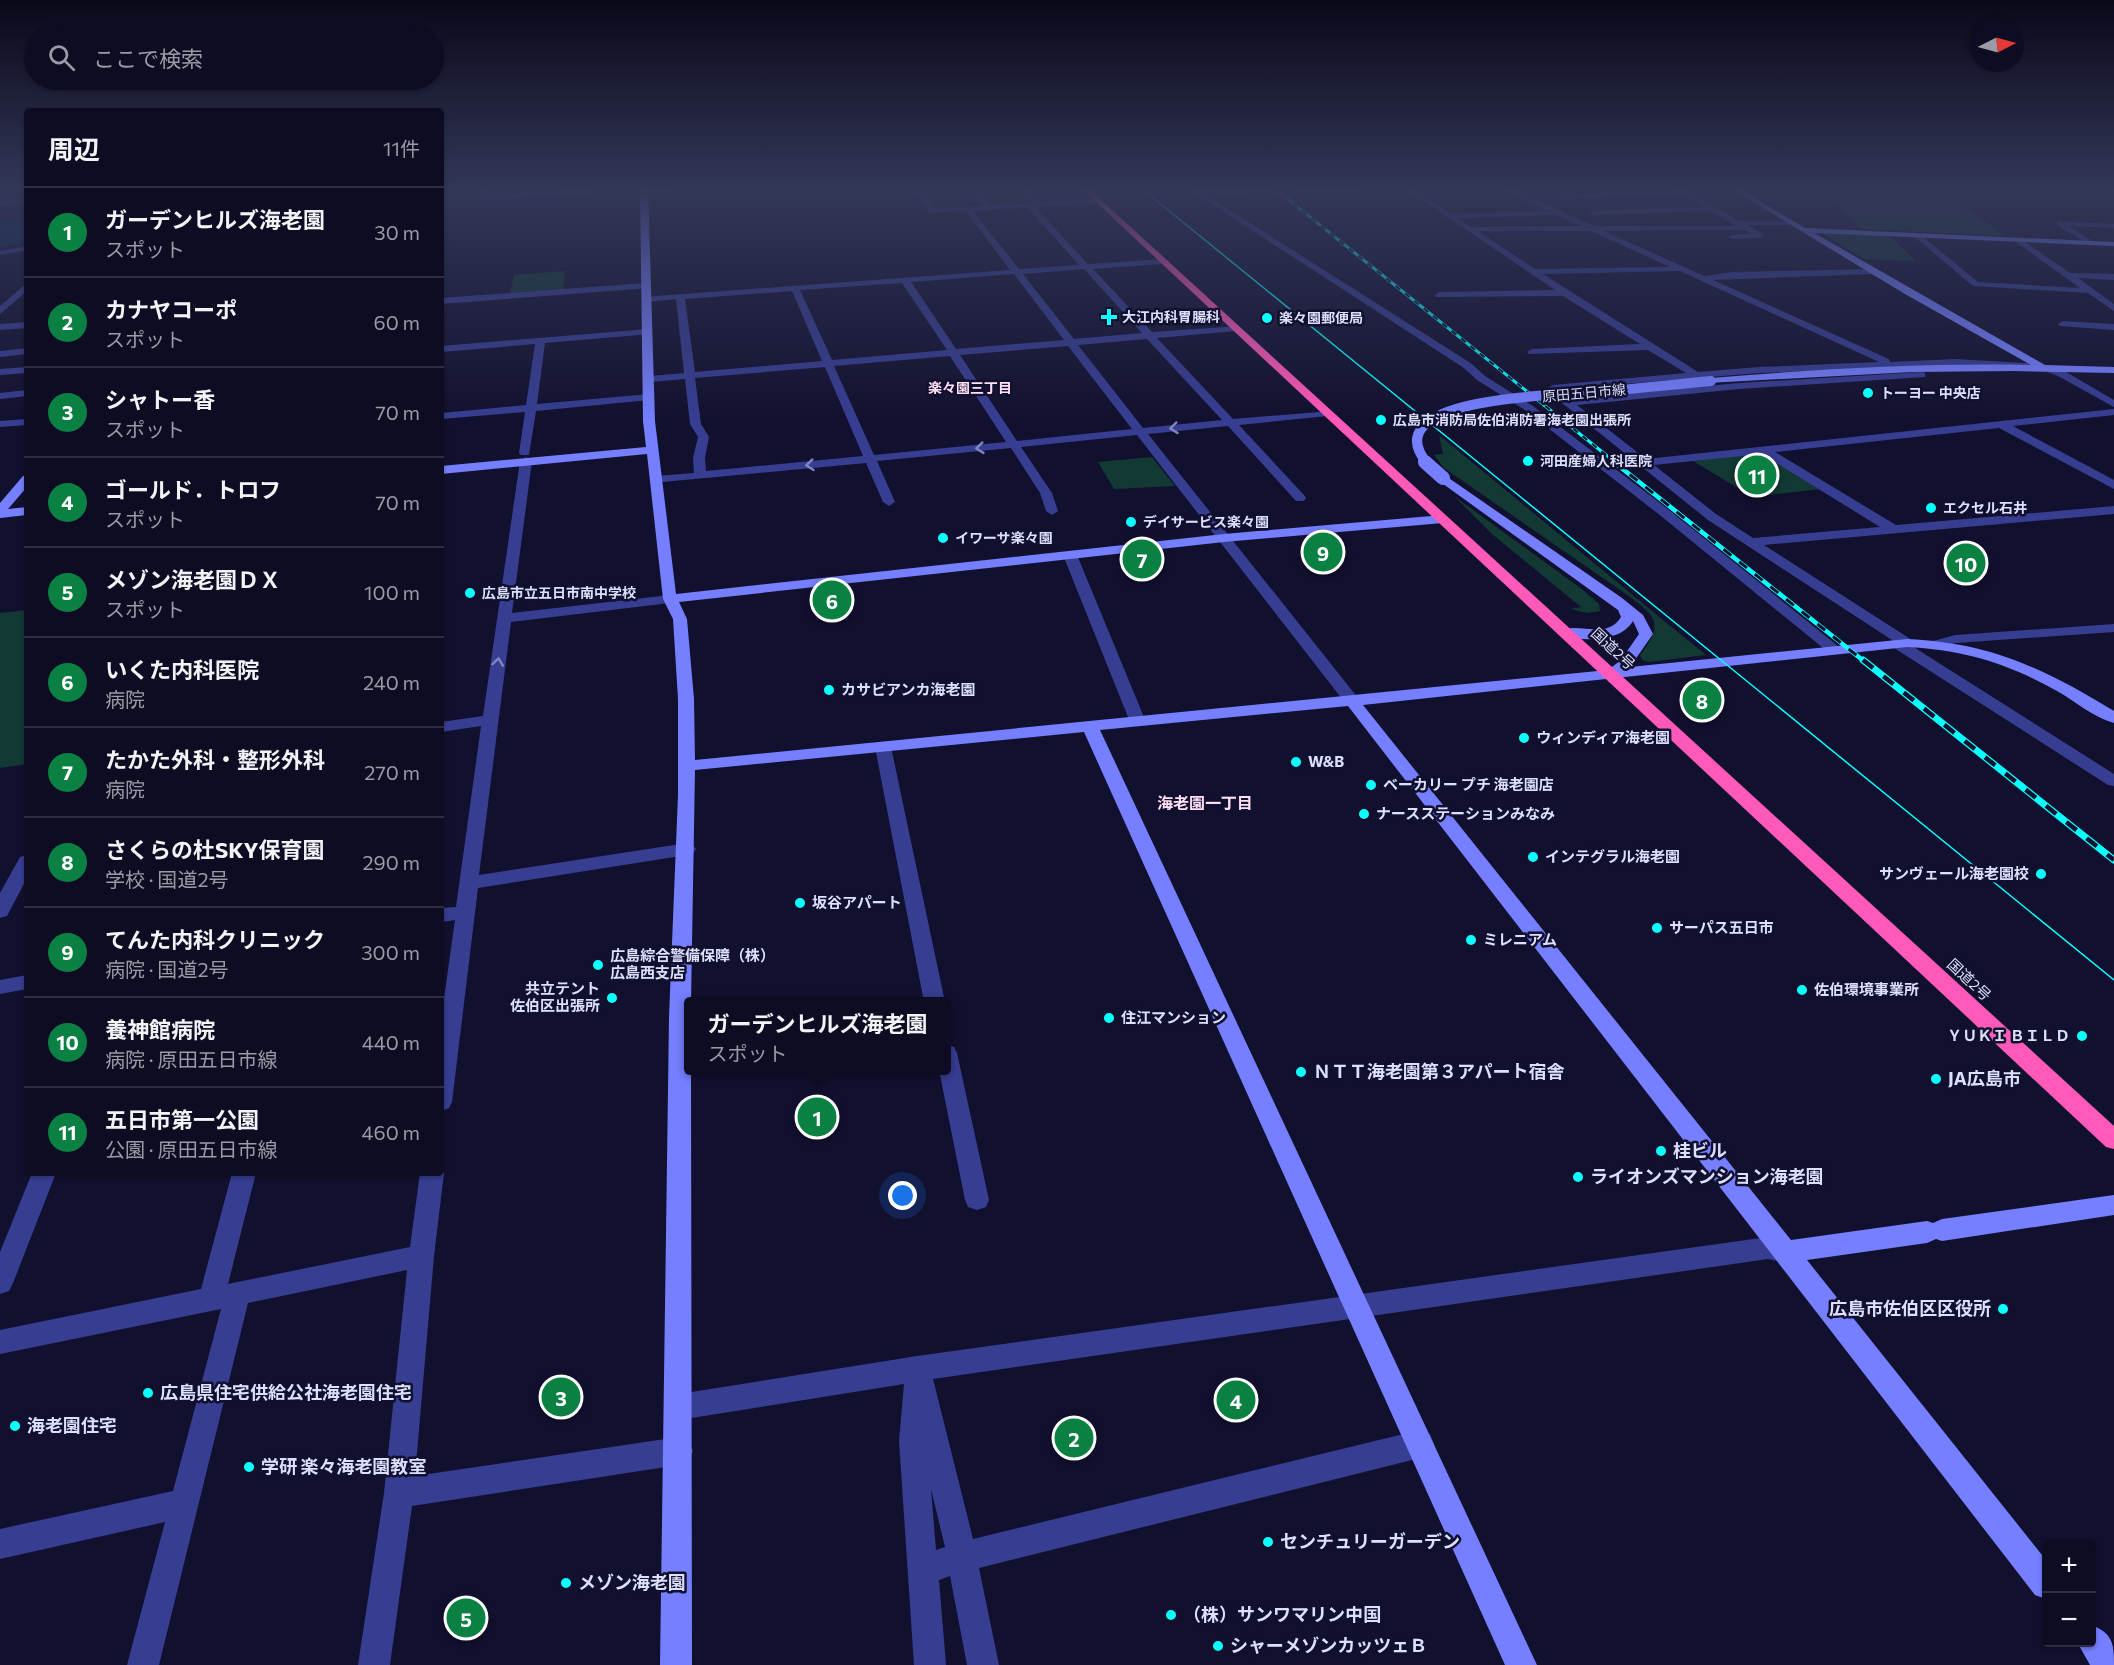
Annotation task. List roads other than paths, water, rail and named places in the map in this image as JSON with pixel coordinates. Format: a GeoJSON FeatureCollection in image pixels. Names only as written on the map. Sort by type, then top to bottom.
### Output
{"type":"FeatureCollection","features":[{"type":"Feature","properties":{"kind":"highway","name":"国道2号"},"geometry":{"type":"LineString","coordinates":[[1167,266],[1568,633],[2114,1140]]}},
{"type":"Feature","properties":{"kind":"street"},"geometry":{"type":"LineString","coordinates":[[645,266],[653,450],[670,600],[680,619],[686,699],[687,849],[680,1017],[676,1665]]}},
{"type":"Feature","properties":{"kind":"street"},"geometry":{"type":"LineString","coordinates":[[1010,266],[2042,1579]]}},
{"type":"Feature","properties":{"kind":"street"},"geometry":{"type":"LineString","coordinates":[[1086,266],[1300,498]]}},
{"type":"Feature","properties":{"kind":"street"},"geometry":{"type":"LineString","coordinates":[[444,301],[646,293],[680,297],[1091,266]]}},
{"type":"Feature","properties":{"kind":"street"},"geometry":{"type":"LineString","coordinates":[[1311,266],[1529,408],[1665,513],[1833,649]]}},
{"type":"Feature","properties":{"kind":"street"},"geometry":{"type":"LineString","coordinates":[[1525,266],[1697,376]]}},
{"type":"Feature","properties":{"kind":"street"},"geometry":{"type":"LineString","coordinates":[[1676,266],[1889,363]]}},
{"type":"Feature","properties":{"kind":"street"},"geometry":{"type":"LineString","coordinates":[[1865,266],[2043,367],[2062,374],[2114,404]]}},
{"type":"Feature","properties":{"kind":"street"},"geometry":{"type":"LineString","coordinates":[[1954,266],[1976,284],[2087,291]]}},
{"type":"Feature","properties":{"kind":"street"},"geometry":{"type":"LineString","coordinates":[[2054,266],[2114,308]]}},
{"type":"Feature","properties":{"kind":"street"},"geometry":{"type":"LineString","coordinates":[[1534,272],[1684,269]]}},
{"type":"Feature","properties":{"kind":"street"},"geometry":{"type":"LineString","coordinates":[[1705,278],[1733,275],[1874,271]]}},
{"type":"Feature","properties":{"kind":"street"},"geometry":{"type":"LineString","coordinates":[[2066,275],[2114,277]]}},
{"type":"Feature","properties":{"kind":"street"},"geometry":{"type":"LineString","coordinates":[[905,280],[1046,494],[1052,511]]}},
{"type":"Feature","properties":{"kind":"street"},"geometry":{"type":"LineString","coordinates":[[795,288],[868,459],[889,502]]}},
{"type":"Feature","properties":{"kind":"street"},"geometry":{"type":"LineString","coordinates":[[0,311],[24,289]]}},
{"type":"Feature","properties":{"kind":"street"},"geometry":{"type":"LineString","coordinates":[[1439,295],[1565,292]]}},
{"type":"Feature","properties":{"kind":"street"},"geometry":{"type":"LineString","coordinates":[[680,297],[696,424],[702,431],[704,441],[699,454],[701,476]]}},
{"type":"Feature","properties":{"kind":"street"},"geometry":{"type":"LineString","coordinates":[[2063,324],[2114,327]]}},
{"type":"Feature","properties":{"kind":"street"},"geometry":{"type":"LineString","coordinates":[[0,327],[24,325]]}},
{"type":"Feature","properties":{"kind":"street"},"geometry":{"type":"LineString","coordinates":[[444,416],[531,407],[649,388],[690,375],[1236,328]]}},
{"type":"Feature","properties":{"kind":"street"},"geometry":{"type":"LineString","coordinates":[[444,349],[648,332]]}},
{"type":"Feature","properties":{"kind":"street"},"geometry":{"type":"LineString","coordinates":[[444,1078],[540,341]]}},
{"type":"Feature","properties":{"kind":"street"},"geometry":{"type":"LineString","coordinates":[[1532,351],[1650,347]]}},
{"type":"Feature","properties":{"kind":"street"},"geometry":{"type":"LineString","coordinates":[[0,354],[24,351]]}},
{"type":"Feature","properties":{"kind":"street"},"geometry":{"type":"LineString","coordinates":[[2043,367],[1954,362],[1889,363],[1553,388],[1566,403],[1712,517],[2114,781]]}},
{"type":"Feature","properties":{"kind":"street"},"geometry":{"type":"LineString","coordinates":[[1566,403],[1739,386],[2043,367]]}},
{"type":"Feature","properties":{"kind":"street","name":"原田五日市線"},"geometry":{"type":"LineString","coordinates":[[1612,674],[1626,663],[1646,634],[1639,618],[1443,478],[1426,463],[1419,451],[1417,440],[1421,428],[1430,421],[1460,407],[1495,401],[1711,381],[1880,369],[2043,367],[2114,370]]}},
{"type":"Feature","properties":{"kind":"street"},"geometry":{"type":"LineString","coordinates":[[0,372],[24,370]]}},
{"type":"Feature","properties":{"kind":"street"},"geometry":{"type":"LineString","coordinates":[[0,396],[24,393]]}},
{"type":"Feature","properties":{"kind":"street"},"geometry":{"type":"LineString","coordinates":[[1642,463],[2114,412]]}},
{"type":"Feature","properties":{"kind":"street"},"geometry":{"type":"LineString","coordinates":[[656,480],[1328,413]]}},
{"type":"Feature","properties":{"kind":"street"},"geometry":{"type":"LineString","coordinates":[[0,424],[24,422]]}},
{"type":"Feature","properties":{"kind":"street"},"geometry":{"type":"LineString","coordinates":[[2000,424],[2114,484]]}},
{"type":"Feature","properties":{"kind":"street"},"geometry":{"type":"LineString","coordinates":[[444,470],[526,457],[653,450]]}},
{"type":"Feature","properties":{"kind":"street"},"geometry":{"type":"LineString","coordinates":[[1764,450],[1893,529]]}},
{"type":"Feature","properties":{"kind":"street"},"geometry":{"type":"LineString","coordinates":[[0,512],[24,483]]}},
{"type":"Feature","properties":{"kind":"street"},"geometry":{"type":"LineString","coordinates":[[1750,542],[2114,510]]}},
{"type":"Feature","properties":{"kind":"street"},"geometry":{"type":"LineString","coordinates":[[0,512],[24,511]]}},
{"type":"Feature","properties":{"kind":"street"},"geometry":{"type":"LineString","coordinates":[[504,618],[1224,538],[1443,519]]}},
{"type":"Feature","properties":{"kind":"street"},"geometry":{"type":"LineString","coordinates":[[1070,555],[1138,722]]}},
{"type":"Feature","properties":{"kind":"street"},"geometry":{"type":"LineString","coordinates":[[1568,633],[1604,633],[1617,630],[1625,624],[1628,617],[1625,609],[1617,601]]}},
{"type":"Feature","properties":{"kind":"street"},"geometry":{"type":"LineString","coordinates":[[1938,644],[1955,639],[2114,628]]}},
{"type":"Feature","properties":{"kind":"street"},"geometry":{"type":"LineString","coordinates":[[686,766],[1352,701],[1901,643],[1938,644],[1973,649],[2003,658],[2052,680],[2114,717]]}},
{"type":"Feature","properties":{"kind":"street"},"geometry":{"type":"LineString","coordinates":[[444,727],[490,720]]}},
{"type":"Feature","properties":{"kind":"street"},"geometry":{"type":"LineString","coordinates":[[1090,727],[1521,1665]]}},
{"type":"Feature","properties":{"kind":"street"},"geometry":{"type":"LineString","coordinates":[[883,747],[934,997]]}},
{"type":"Feature","properties":{"kind":"street"},"geometry":{"type":"LineString","coordinates":[[469,883],[687,849]]}},
{"type":"Feature","properties":{"kind":"street"},"geometry":{"type":"LineString","coordinates":[[0,911],[24,867]]}},
{"type":"Feature","properties":{"kind":"street"},"geometry":{"type":"LineString","coordinates":[[444,915],[465,912]]}},
{"type":"Feature","properties":{"kind":"street"},"geometry":{"type":"LineString","coordinates":[[0,987],[24,983]]}},
{"type":"Feature","properties":{"kind":"street"},"geometry":{"type":"LineString","coordinates":[[950,1075],[976,1200]]}},
{"type":"Feature","properties":{"kind":"street"},"geometry":{"type":"LineString","coordinates":[[0,1282],[44,1176]]}},
{"type":"Feature","properties":{"kind":"street"},"geometry":{"type":"LineString","coordinates":[[211,1299],[243,1176]]}},
{"type":"Feature","properties":{"kind":"street"},"geometry":{"type":"LineString","coordinates":[[374,1665],[399,1493],[432,1176]]}},
{"type":"Feature","properties":{"kind":"street"},"geometry":{"type":"LineString","coordinates":[[679,1407],[917,1369],[1355,1306],[1768,1248],[1786,1252],[2114,1205]]}},
{"type":"Feature","properties":{"kind":"street"},"geometry":{"type":"LineString","coordinates":[[0,1342],[422,1256]]}},
{"type":"Feature","properties":{"kind":"street"},"geometry":{"type":"LineString","coordinates":[[143,1665],[238,1293]]}},
{"type":"Feature","properties":{"kind":"street"},"geometry":{"type":"LineString","coordinates":[[917,1369],[962,1557],[982,1665]]}},
{"type":"Feature","properties":{"kind":"street"},"geometry":{"type":"LineString","coordinates":[[917,1369],[912,1441],[930,1665]]}},
{"type":"Feature","properties":{"kind":"street"},"geometry":{"type":"LineString","coordinates":[[921,1570],[962,1557],[1420,1444]]}},
{"type":"Feature","properties":{"kind":"street"},"geometry":{"type":"LineString","coordinates":[[399,1493],[679,1451]]}},
{"type":"Feature","properties":{"kind":"street"},"geometry":{"type":"LineString","coordinates":[[0,1544],[184,1503]]}},
{"type":"Feature","properties":{"kind":"street"},"geometry":{"type":"LineString","coordinates":[[2096,1647],[2110,1665]]}},
{"type":"Feature","properties":{"kind":"tram line"},"geometry":{"type":"LineString","coordinates":[[1236,266],[2114,980]]}},
{"type":"Feature","properties":{"kind":"railway"},"geometry":{"type":"LineString","coordinates":[[1371,266],[1616,463]]}},
{"type":"Feature","properties":{"kind":"railway"},"geometry":{"type":"LineString","coordinates":[[1614,462],[1865,662]]}},
{"type":"Feature","properties":{"kind":"railway"},"geometry":{"type":"LineString","coordinates":[[1863,660],[2114,860]]}},
{"type":"Feature","properties":{"kind":"place","name":"大江内科胃腸科"},"geometry":{"type":"Point","coordinates":[1109,317]}},
{"type":"Feature","properties":{"kind":"place","name":"楽々園郵便局"},"geometry":{"type":"Point","coordinates":[1267,318]}},
{"type":"Feature","properties":{"kind":"place","name":"トーヨー 中央店"},"geometry":{"type":"Point","coordinates":[1868,393]}},
{"type":"Feature","properties":{"kind":"place","name":"広島市消防局佐伯消防署海老園出張所"},"geometry":{"type":"Point","coordinates":[1381,420]}},
{"type":"Feature","properties":{"kind":"place","name":"河田産婦人科医院"},"geometry":{"type":"Point","coordinates":[1528,461]}},
{"type":"Feature","properties":{"kind":"place","name":"五日市第一公園"},"geometry":{"type":"Point","coordinates":[1757,475]}},
{"type":"Feature","properties":{"kind":"place","name":"エクセル石井"},"geometry":{"type":"Point","coordinates":[1931,508]}},
{"type":"Feature","properties":{"kind":"place","name":"デイサービス楽々園"},"geometry":{"type":"Point","coordinates":[1131,522]}},
{"type":"Feature","properties":{"kind":"place","name":"イワーサ楽々園"},"geometry":{"type":"Point","coordinates":[943,538]}},
{"type":"Feature","properties":{"kind":"place","name":"てんた内科クリニック"},"geometry":{"type":"Point","coordinates":[1323,552]}},
{"type":"Feature","properties":{"kind":"place","name":"たかた外科・整形外科"},"geometry":{"type":"Point","coordinates":[1142,559]}},
{"type":"Feature","properties":{"kind":"place","name":"養神館病院"},"geometry":{"type":"Point","coordinates":[1966,563]}},
{"type":"Feature","properties":{"kind":"place","name":"広島市立五日市南中学校"},"geometry":{"type":"Point","coordinates":[470,593]}},
{"type":"Feature","properties":{"kind":"place","name":"いくた内科医院"},"geometry":{"type":"Point","coordinates":[832,600]}},
{"type":"Feature","properties":{"kind":"place","name":"カサビアンカ海老園"},"geometry":{"type":"Point","coordinates":[829,690]}},
{"type":"Feature","properties":{"kind":"place","name":"さくらの杜SKY保育園"},"geometry":{"type":"Point","coordinates":[1702,700]}},
{"type":"Feature","properties":{"kind":"place","name":"ウィンディア海老園"},"geometry":{"type":"Point","coordinates":[1524,738]}},
{"type":"Feature","properties":{"kind":"place","name":"W&B"},"geometry":{"type":"Point","coordinates":[1296,762]}},
{"type":"Feature","properties":{"kind":"place","name":"ベーカリー プチ 海老園店"},"geometry":{"type":"Point","coordinates":[1371,785]}},
{"type":"Feature","properties":{"kind":"place","name":"ナースステーションみなみ"},"geometry":{"type":"Point","coordinates":[1364,814]}},
{"type":"Feature","properties":{"kind":"place","name":"インテグラル海老園"},"geometry":{"type":"Point","coordinates":[1533,857]}},
{"type":"Feature","properties":{"kind":"place","name":"サンヴェール海老園校"},"geometry":{"type":"Point","coordinates":[2041,874]}},
{"type":"Feature","properties":{"kind":"place","name":"坂谷アパート"},"geometry":{"type":"Point","coordinates":[800,903]}},
{"type":"Feature","properties":{"kind":"place","name":"サーパス五日市"},"geometry":{"type":"Point","coordinates":[1657,928]}},
{"type":"Feature","properties":{"kind":"place","name":"ミレニアム"},"geometry":{"type":"Point","coordinates":[1471,940]}},
{"type":"Feature","properties":{"kind":"place","name":"広島綜合警備保障（株） 広島西支店"},"geometry":{"type":"Point","coordinates":[598,965]}},
{"type":"Feature","properties":{"kind":"place","name":"佐伯環境事業所"},"geometry":{"type":"Point","coordinates":[1802,990]}},
{"type":"Feature","properties":{"kind":"place","name":"共立テント 佐伯区出張所"},"geometry":{"type":"Point","coordinates":[612,998]}},
{"type":"Feature","properties":{"kind":"place","name":"住江マンション"},"geometry":{"type":"Point","coordinates":[1109,1018]}},
{"type":"Feature","properties":{"kind":"place","name":"ＹＵＫＩ ＢＩＬＤ"},"geometry":{"type":"Point","coordinates":[2082,1036]}},
{"type":"Feature","properties":{"kind":"place","name":"ＮＴＴ海老園第３アパート宿舎"},"geometry":{"type":"Point","coordinates":[1301,1072]}},
{"type":"Feature","properties":{"kind":"place","name":"JA広島市"},"geometry":{"type":"Point","coordinates":[1936,1079]}},
{"type":"Feature","properties":{"kind":"place","name":"ガーデンヒルズ海老園"},"geometry":{"type":"Point","coordinates":[817,1117]}},
{"type":"Feature","properties":{"kind":"place","name":"桂ビル"},"geometry":{"type":"Point","coordinates":[1661,1151]}},
{"type":"Feature","properties":{"kind":"place","name":"ライオンズマンション海老園"},"geometry":{"type":"Point","coordinates":[1578,1177]}},
{"type":"Feature","properties":{"kind":"place","name":"広島市佐伯区区役所"},"geometry":{"type":"Point","coordinates":[2003,1309]}},
{"type":"Feature","properties":{"kind":"place","name":"広島県住宅供給公社海老園住宅"},"geometry":{"type":"Point","coordinates":[148,1393]}},
{"type":"Feature","properties":{"kind":"place","name":"シャトー香"},"geometry":{"type":"Point","coordinates":[561,1397]}},
{"type":"Feature","properties":{"kind":"place","name":"ゴールド．トロフ"},"geometry":{"type":"Point","coordinates":[1236,1400]}},
{"type":"Feature","properties":{"kind":"place","name":"海老園住宅"},"geometry":{"type":"Point","coordinates":[15,1426]}},
{"type":"Feature","properties":{"kind":"place","name":"カナヤコーポ"},"geometry":{"type":"Point","coordinates":[1074,1438]}},
{"type":"Feature","properties":{"kind":"place","name":"学研 楽々海老園教室"},"geometry":{"type":"Point","coordinates":[249,1467]}},
{"type":"Feature","properties":{"kind":"place","name":"センチュリーガーデン"},"geometry":{"type":"Point","coordinates":[1268,1542]}},
{"type":"Feature","properties":{"kind":"place","name":"メゾン海老園"},"geometry":{"type":"Point","coordinates":[566,1583]}},
{"type":"Feature","properties":{"kind":"place","name":"（株）サンワマリン中国"},"geometry":{"type":"Point","coordinates":[1171,1615]}},
{"type":"Feature","properties":{"kind":"place","name":"メゾン海老園ＤＸ"},"geometry":{"type":"Point","coordinates":[466,1618]}},
{"type":"Feature","properties":{"kind":"place","name":"シャーメゾンカッツェＢ"},"geometry":{"type":"Point","coordinates":[1218,1646]}},
{"type":"Feature","properties":{"kind":"district","name":"楽々園三丁目"},"geometry":{"type":"Point","coordinates":[970,388]}},
{"type":"Feature","properties":{"kind":"district","name":"海老園一丁目"},"geometry":{"type":"Point","coordinates":[1205,803]}}]}
